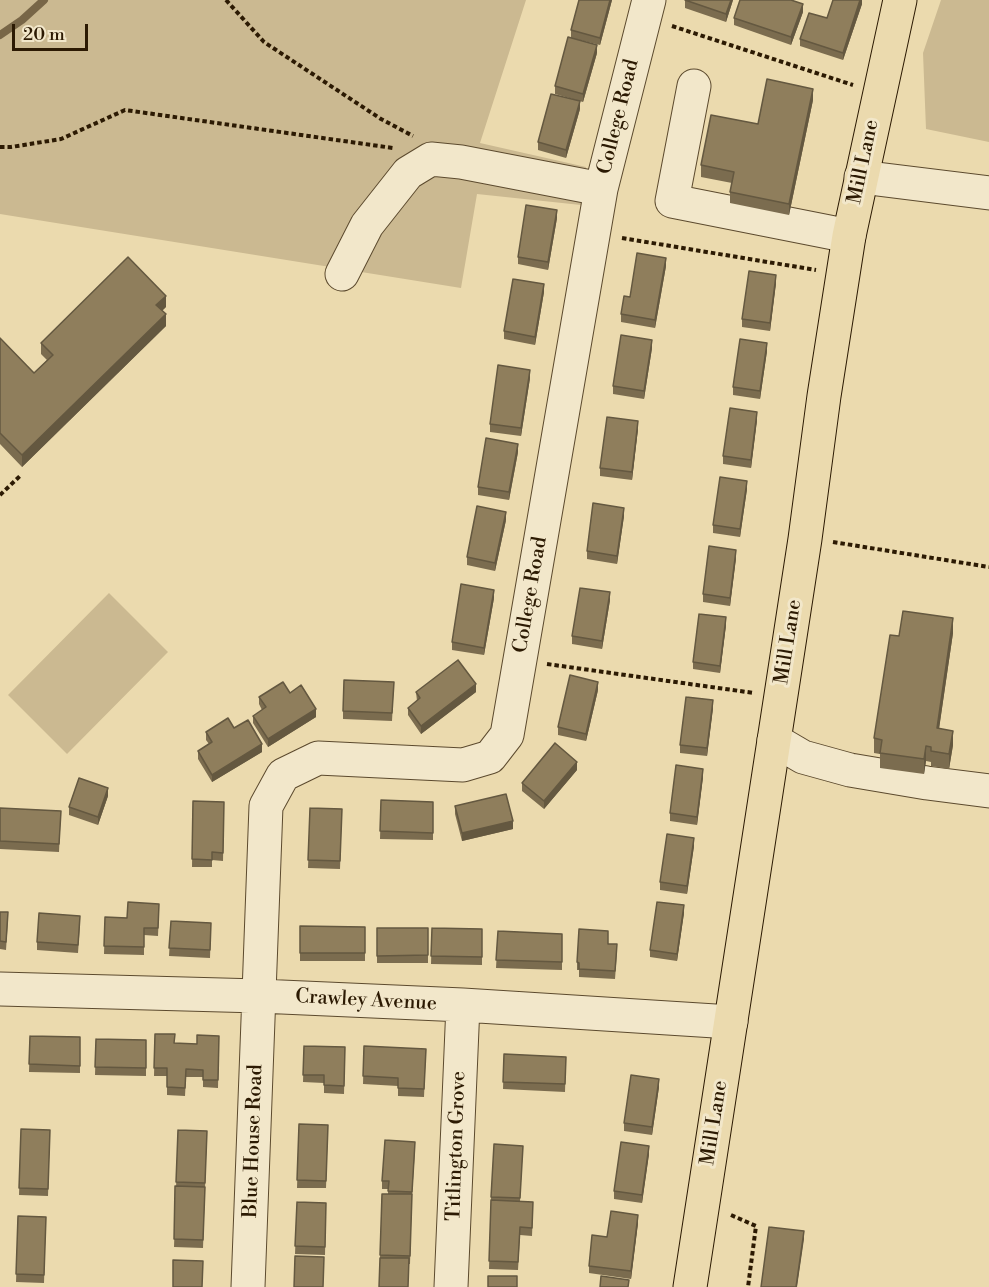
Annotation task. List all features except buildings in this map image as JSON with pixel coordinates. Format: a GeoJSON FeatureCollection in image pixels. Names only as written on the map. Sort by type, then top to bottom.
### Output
{"type":"FeatureCollection","features":[{"type":"Feature","properties":{"kind":"main road","name":"Mill Lane"},"geometry":{"type":"LineString","coordinates":[[690,1287],[805,539],[849,236],[900,0]]}},
{"type":"Feature","properties":{"kind":"street","name":"College Road"},"geometry":{"type":"LineString","coordinates":[[259,996],[266,806],[283,776],[318,758],[463,765],[489,758],[507,735],[601,189],[647,8]]}},
{"type":"Feature","properties":{"kind":"street"},"geometry":{"type":"LineString","coordinates":[[694,86],[672,201],[849,236]]}},
{"type":"Feature","properties":{"kind":"street"},"geometry":{"type":"LineString","coordinates":[[342,274],[368,225],[426,150],[461,162],[601,189]]}},
{"type":"Feature","properties":{"kind":"street"},"geometry":{"type":"LineString","coordinates":[[861,177],[989,193]]}},
{"type":"Feature","properties":{"kind":"street"},"geometry":{"type":"LineString","coordinates":[[774,740],[803,757],[850,770],[989,791]]}},
{"type":"Feature","properties":{"kind":"street","name":"Crawley Avenue"},"geometry":{"type":"LineString","coordinates":[[0,989],[259,996],[463,1005],[731,1022]]}},
{"type":"Feature","properties":{"kind":"street","name":"Blue House Road"},"geometry":{"type":"LineString","coordinates":[[248,1287],[259,996]]}},
{"type":"Feature","properties":{"kind":"street","name":"Titlington Grove"},"geometry":{"type":"LineString","coordinates":[[452,1287],[463,1005]]}},
{"type":"Feature","properties":{"kind":"path"},"geometry":{"type":"LineString","coordinates":[[226,0],[264,42],[426,150]]}},
{"type":"Feature","properties":{"kind":"path"},"geometry":{"type":"LineString","coordinates":[[647,8],[879,94]]}},
{"type":"Feature","properties":{"kind":"path"},"geometry":{"type":"LineString","coordinates":[[0,147],[61,139],[126,110],[395,148],[426,150]]}},
{"type":"Feature","properties":{"kind":"path"},"geometry":{"type":"LineString","coordinates":[[594,233],[843,274]]}},
{"type":"Feature","properties":{"kind":"path"},"geometry":{"type":"LineString","coordinates":[[0,495],[20,476]]}},
{"type":"Feature","properties":{"kind":"path"},"geometry":{"type":"LineString","coordinates":[[805,539],[848,543],[989,567]]}},
{"type":"Feature","properties":{"kind":"path"},"geometry":{"type":"LineString","coordinates":[[520,660],[781,696]]}},
{"type":"Feature","properties":{"kind":"path"},"geometry":{"type":"LineString","coordinates":[[703,1203],[756,1226],[748,1287]]}},
{"type":"Feature","properties":{"kind":"shaded area"},"geometry":{"type":"Polygon","coordinates":[[[0,0],[526,0],[480,143],[586,167],[581,205],[477,194],[461,288],[0,214],[0,0]]]}},
{"type":"Feature","properties":{"kind":"shaded area"},"geometry":{"type":"Polygon","coordinates":[[[941,0],[989,0],[989,142],[926,129],[923,53],[941,0]]]}},
{"type":"Feature","properties":{"kind":"shaded area"},"geometry":{"type":"Polygon","coordinates":[[[109,593],[168,652],[67,754],[8,695],[109,593]]]}},
{"type":"Feature","properties":{"kind":"waterway"},"geometry":{"type":"LineString","coordinates":[[0,35],[22,20],[44,0]]}}]}
